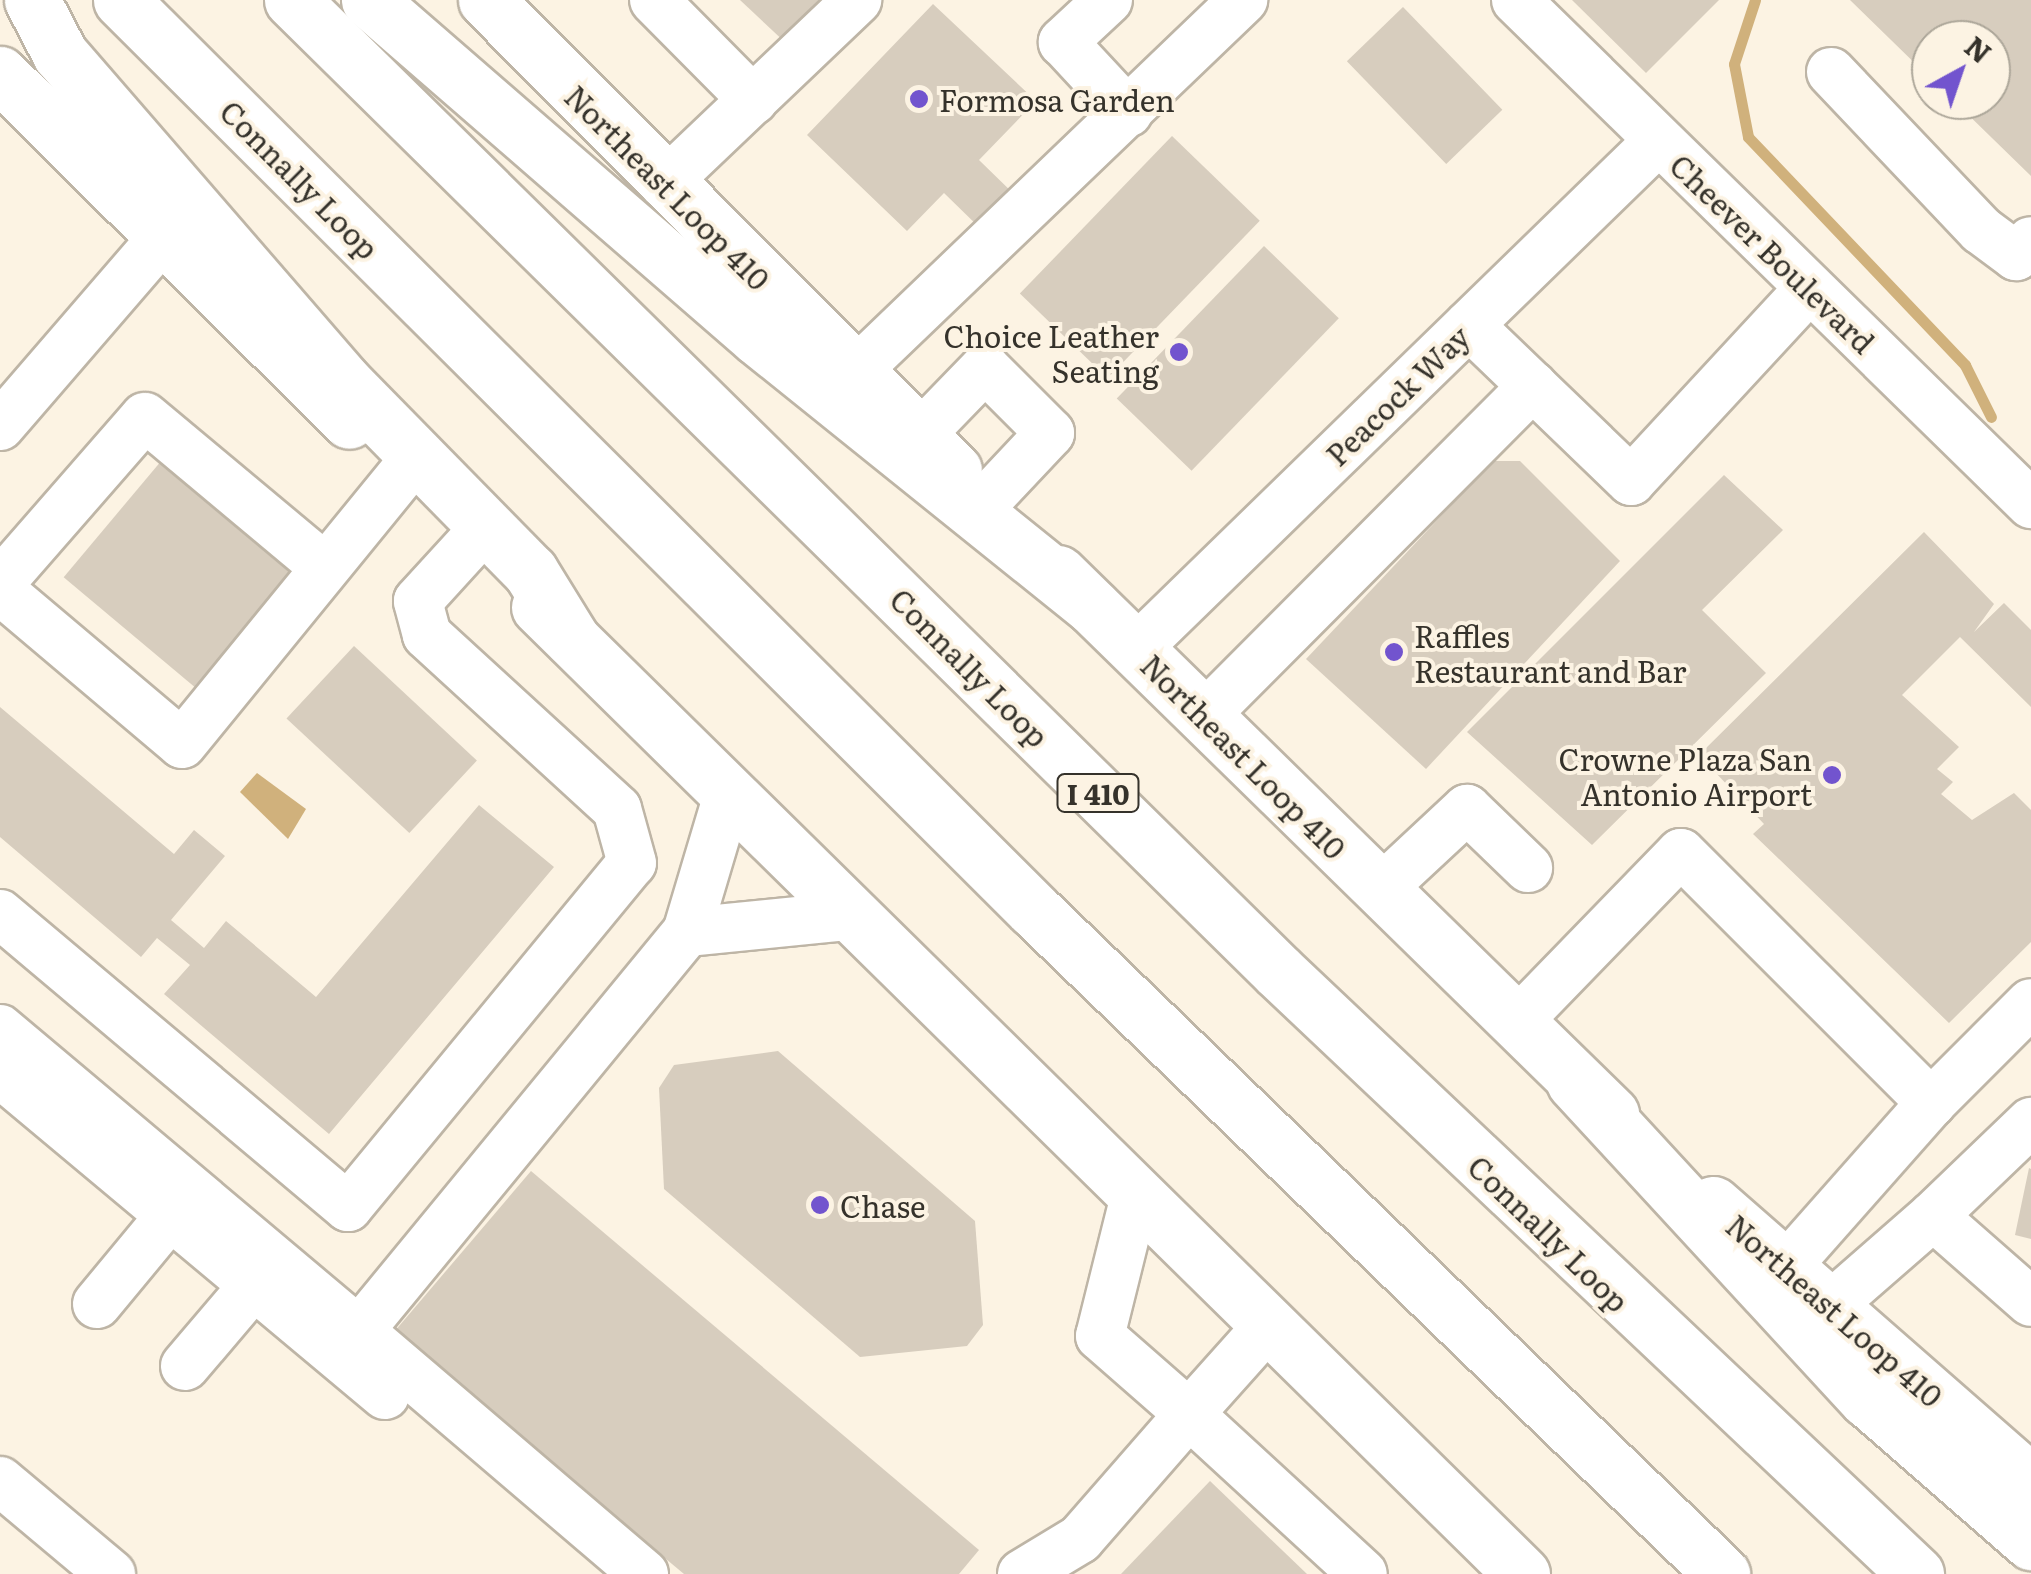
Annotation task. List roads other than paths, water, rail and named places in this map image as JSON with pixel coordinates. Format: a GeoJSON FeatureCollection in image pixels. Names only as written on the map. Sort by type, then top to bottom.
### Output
{"type":"FeatureCollection","features":[{"type":"Feature","properties":{"kind":"main road"},"geometry":{"type":"LineString","coordinates":[[32,0],[60,54],[345,383],[530,572],[572,639]]}},
{"type":"Feature","properties":{"kind":"main road","name":"Connally Loop"},"geometry":{"type":"LineString","coordinates":[[121,0],[1021,897],[1722,1574]]}},
{"type":"Feature","properties":{"kind":"main road","name":"Connally Loop"},"geometry":{"type":"LineString","coordinates":[[292,0],[1320,1012],[1916,1574]]}},
{"type":"Feature","properties":{"kind":"main road"},"geometry":{"type":"LineString","coordinates":[[369,0],[980,508]]}},
{"type":"Feature","properties":{"kind":"main road","name":"Northeast Loop 410"},"geometry":{"type":"LineString","coordinates":[[486,0],[664,184],[919,436],[980,508],[1093,607],[1574,1082],[2031,1482]]}},
{"type":"Feature","properties":{"kind":"main road"},"geometry":{"type":"LineString","coordinates":[[11,98],[162,238],[572,639],[727,798],[1266,1329],[1497,1566]]}},
{"type":"Feature","properties":{"kind":"main road"},"geometry":{"type":"LineString","coordinates":[[1574,1082],[1867,1399],[2031,1542]]}},
{"type":"Feature","properties":{"kind":"street"},"geometry":{"type":"LineString","coordinates":[[654,0],[752,100]]}},
{"type":"Feature","properties":{"kind":"street"},"geometry":{"type":"LineString","coordinates":[[664,184],[857,0]]}},
{"type":"Feature","properties":{"kind":"street"},"geometry":{"type":"LineString","coordinates":[[1108,0],[1064,42],[1128,112]]}},
{"type":"Feature","properties":{"kind":"street"},"geometry":{"type":"LineString","coordinates":[[855,372],[1243,0]]}},
{"type":"Feature","properties":{"kind":"street","name":"Cheever Boulevard"},"geometry":{"type":"LineString","coordinates":[[1516,0],[2031,504]]}},
{"type":"Feature","properties":{"kind":"street"},"geometry":{"type":"LineString","coordinates":[[1831,72],[1982,230],[2016,256],[2031,241]]}},
{"type":"Feature","properties":{"kind":"street","name":"Peacock Way"},"geometry":{"type":"LineString","coordinates":[[1136,649],[1658,141]]}},
{"type":"Feature","properties":{"kind":"street"},"geometry":{"type":"LineString","coordinates":[[0,426],[162,238]]}},
{"type":"Feature","properties":{"kind":"street"},"geometry":{"type":"LineString","coordinates":[[1469,325],[1632,481],[1810,288]]}},
{"type":"Feature","properties":{"kind":"street"},"geometry":{"type":"LineString","coordinates":[[919,436],[985,368],[1050,433],[980,508]]}},
{"type":"Feature","properties":{"kind":"street"},"geometry":{"type":"LineString","coordinates":[[1204,716],[1533,386]]}},
{"type":"Feature","properties":{"kind":"street"},"geometry":{"type":"LineString","coordinates":[[322,564],[145,416],[0,586],[182,744],[322,564],[402,474]]}},
{"type":"Feature","properties":{"kind":"street"},"geometry":{"type":"LineString","coordinates":[[0,914],[348,1207],[632,863],[617,809],[427,635],[418,601],[471,543]]}},
{"type":"Feature","properties":{"kind":"street"},"geometry":{"type":"LineString","coordinates":[[359,1331],[688,932],[727,798]]}},
{"type":"Feature","properties":{"kind":"street"},"geometry":{"type":"LineString","coordinates":[[1380,890],[1466,809],[1528,868]]}},
{"type":"Feature","properties":{"kind":"street"},"geometry":{"type":"LineString","coordinates":[[1515,1024],[1680,853],[1931,1103]]}},
{"type":"Feature","properties":{"kind":"street"},"geometry":{"type":"LineString","coordinates":[[688,932],[846,916]]}},
{"type":"Feature","properties":{"kind":"street"},"geometry":{"type":"LineString","coordinates":[[1786,1267],[1931,1103],[2031,1003]]}},
{"type":"Feature","properties":{"kind":"street"},"geometry":{"type":"LineString","coordinates":[[0,1028],[644,1574]]}},
{"type":"Feature","properties":{"kind":"street"},"geometry":{"type":"LineString","coordinates":[[0,1073],[601,1574]]}},
{"type":"Feature","properties":{"kind":"street"},"geometry":{"type":"LineString","coordinates":[[1830,1306],[1933,1216],[2031,1122]]}},
{"type":"Feature","properties":{"kind":"street"},"geometry":{"type":"LineString","coordinates":[[1134,1200],[1100,1336],[1363,1574]]}},
{"type":"Feature","properties":{"kind":"street"},"geometry":{"type":"LineString","coordinates":[[1933,1216],[2031,1302]]}},
{"type":"Feature","properties":{"kind":"street"},"geometry":{"type":"LineString","coordinates":[[97,1304],[169,1217]]}},
{"type":"Feature","properties":{"kind":"street"},"geometry":{"type":"LineString","coordinates":[[185,1366],[253,1286]]}},
{"type":"Feature","properties":{"kind":"street"},"geometry":{"type":"LineString","coordinates":[[1022,1574],[1080,1538],[1266,1329]]}},
{"type":"Feature","properties":{"kind":"street"},"geometry":{"type":"LineString","coordinates":[[0,1481],[111,1574]]}},
{"type":"Feature","properties":{"kind":"waterway"},"geometry":{"type":"LineString","coordinates":[[1755,0],[1734,64],[1748,137],[1965,365],[1991,417]]}},
{"type":"Feature","properties":{"kind":"place","name":"Formosa Garden"},"geometry":{"type":"Point","coordinates":[919,99]}},
{"type":"Feature","properties":{"kind":"place","name":"Choice Leather Seating"},"geometry":{"type":"Point","coordinates":[1179,352]}},
{"type":"Feature","properties":{"kind":"place","name":"Raffles Restaurant and Bar"},"geometry":{"type":"Point","coordinates":[1394,652]}},
{"type":"Feature","properties":{"kind":"place","name":"Crowne Plaza San Antonio Airport"},"geometry":{"type":"Point","coordinates":[1832,775]}},
{"type":"Feature","properties":{"kind":"place","name":"Chase"},"geometry":{"type":"Point","coordinates":[820,1205]}}]}
